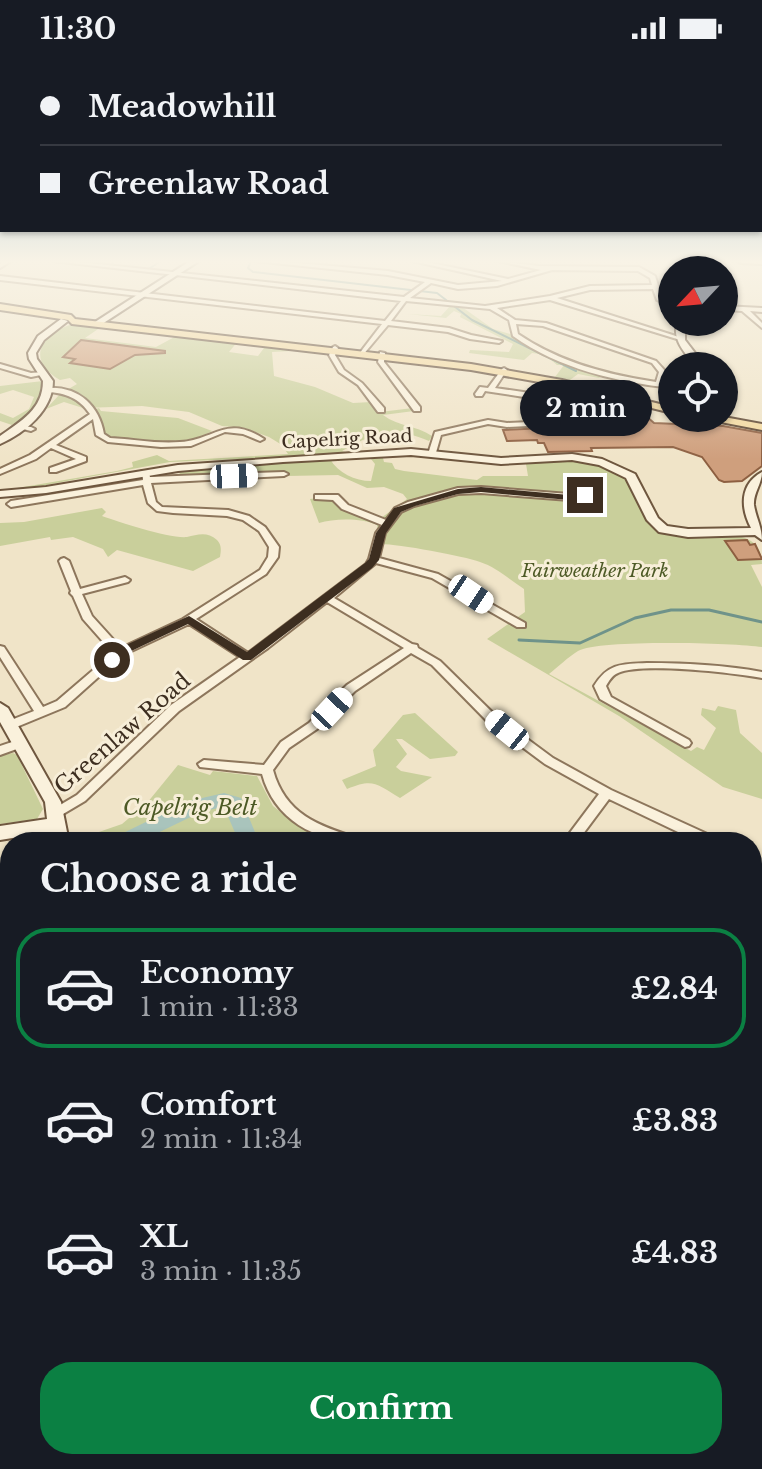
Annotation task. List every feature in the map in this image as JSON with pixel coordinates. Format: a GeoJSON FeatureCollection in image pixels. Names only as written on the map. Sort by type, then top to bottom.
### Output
{"type":"FeatureCollection","features":[{"type":"Feature","properties":{"kind":"main road"},"geometry":{"type":"LineString","coordinates":[[150,327],[504,371],[658,405]]}},
{"type":"Feature","properties":{"kind":"main road"},"geometry":{"type":"LineString","coordinates":[[738,420],[762,426]]}},
{"type":"Feature","properties":{"kind":"main road"},"geometry":{"type":"LineString","coordinates":[[738,423],[762,426]]}},
{"type":"Feature","properties":{"kind":"street"},"geometry":{"type":"LineString","coordinates":[[1,439],[41,409],[50,390],[32,353],[41,338],[58,327]]}},
{"type":"Feature","properties":{"kind":"street"},"geometry":{"type":"LineString","coordinates":[[363,352],[383,327]]}},
{"type":"Feature","properties":{"kind":"street"},"geometry":{"type":"LineString","coordinates":[[412,327],[499,341]]}},
{"type":"Feature","properties":{"kind":"street"},"geometry":{"type":"LineString","coordinates":[[514,327],[515,335],[531,345],[607,376],[658,385]]}},
{"type":"Feature","properties":{"kind":"street"},"geometry":{"type":"LineString","coordinates":[[553,327],[654,362],[658,366]]}},
{"type":"Feature","properties":{"kind":"street"},"geometry":{"type":"LineString","coordinates":[[643,327],[679,338],[690,352]]}},
{"type":"Feature","properties":{"kind":"street"},"geometry":{"type":"LineString","coordinates":[[334,349],[332,355],[341,371],[360,384],[381,410]]}},
{"type":"Feature","properties":{"kind":"street"},"geometry":{"type":"LineString","coordinates":[[381,355],[417,409]]}},
{"type":"Feature","properties":{"kind":"street"},"geometry":{"type":"LineString","coordinates":[[0,366],[31,375],[43,374]]}},
{"type":"Feature","properties":{"kind":"street"},"geometry":{"type":"LineString","coordinates":[[490,390],[504,371]]}},
{"type":"Feature","properties":{"kind":"street"},"geometry":{"type":"LineString","coordinates":[[559,386],[593,394],[592,400],[581,404],[581,408],[574,412],[578,421]]}},
{"type":"Feature","properties":{"kind":"street"},"geometry":{"type":"LineString","coordinates":[[479,394],[483,389],[515,397],[527,395],[530,400]]}},
{"type":"Feature","properties":{"kind":"street"},"geometry":{"type":"LineString","coordinates":[[50,390],[73,393],[95,414],[100,435],[108,440],[179,445],[229,429],[239,429],[260,439]]}},
{"type":"Feature","properties":{"kind":"street"},"geometry":{"type":"LineString","coordinates":[[0,472],[33,457],[95,414]]}},
{"type":"Feature","properties":{"kind":"street"},"geometry":{"type":"LineString","coordinates":[[432,454],[438,434],[488,422],[507,425],[632,422]]}},
{"type":"Feature","properties":{"kind":"street"},"geometry":{"type":"LineString","coordinates":[[79,425],[100,425]]}},
{"type":"Feature","properties":{"kind":"street"},"geometry":{"type":"LineString","coordinates":[[19,427],[31,429]]}},
{"type":"Feature","properties":{"kind":"street"},"geometry":{"type":"LineString","coordinates":[[50,445],[83,459],[53,470]]}},
{"type":"Feature","properties":{"kind":"street","name":"Capelrig Road"},"geometry":{"type":"LineString","coordinates":[[0,494],[147,478],[271,460],[432,454],[501,461],[590,459],[616,467],[631,476],[653,520],[663,529],[688,533],[760,533]]}},
{"type":"Feature","properties":{"kind":"street"},"geometry":{"type":"LineString","coordinates":[[11,504],[147,478],[284,474]]}},
{"type":"Feature","properties":{"kind":"street"},"geometry":{"type":"LineString","coordinates":[[760,533],[749,515],[747,502],[749,492],[762,475]]}},
{"type":"Feature","properties":{"kind":"street"},"geometry":{"type":"LineString","coordinates":[[10,725],[70,697],[119,653],[189,619],[263,572],[273,557],[274,547],[262,526],[240,516],[217,511],[167,511],[154,506],[147,478]]}},
{"type":"Feature","properties":{"kind":"street"},"geometry":{"type":"LineString","coordinates":[[318,497],[336,499],[345,507],[388,524],[398,510],[458,491],[569,497],[594,492]]}},
{"type":"Feature","properties":{"kind":"street"},"geometry":{"type":"LineString","coordinates":[[336,499],[347,492]]}},
{"type":"Feature","properties":{"kind":"street","name":"Greenlaw Road"},"geometry":{"type":"LineString","coordinates":[[56,819],[175,708],[327,598],[374,560],[381,533],[388,524]]}},
{"type":"Feature","properties":{"kind":"street"},"geometry":{"type":"LineString","coordinates":[[374,560],[435,576],[521,625]]}},
{"type":"Feature","properties":{"kind":"street"},"geometry":{"type":"LineString","coordinates":[[64,561],[87,617],[119,653]]}},
{"type":"Feature","properties":{"kind":"street"},"geometry":{"type":"LineString","coordinates":[[75,593],[125,580]]}},
{"type":"Feature","properties":{"kind":"street"},"geometry":{"type":"LineString","coordinates":[[327,598],[436,663],[491,718],[522,743],[607,793],[690,832]]}},
{"type":"Feature","properties":{"kind":"street"},"geometry":{"type":"LineString","coordinates":[[189,619],[247,657]]}},
{"type":"Feature","properties":{"kind":"street"},"geometry":{"type":"LineString","coordinates":[[323,832],[300,820],[277,802],[269,787],[267,770],[285,745],[313,726],[351,688],[413,647]]}},
{"type":"Feature","properties":{"kind":"street"},"geometry":{"type":"LineString","coordinates":[[0,649],[41,712]]}},
{"type":"Feature","properties":{"kind":"street"},"geometry":{"type":"LineString","coordinates":[[681,739],[606,699],[600,686],[605,676],[617,669],[639,668],[730,669],[762,675]]}},
{"type":"Feature","properties":{"kind":"street"},"geometry":{"type":"LineString","coordinates":[[0,708],[42,778],[58,832]]}},
{"type":"Feature","properties":{"kind":"street"},"geometry":{"type":"LineString","coordinates":[[0,751],[21,743]]}},
{"type":"Feature","properties":{"kind":"street"},"geometry":{"type":"LineString","coordinates":[[204,764],[267,770]]}},
{"type":"Feature","properties":{"kind":"street"},"geometry":{"type":"LineString","coordinates":[[578,832],[607,793]]}},
{"type":"Feature","properties":{"kind":"street"},"geometry":{"type":"LineString","coordinates":[[4,832],[56,819]]}},
{"type":"Feature","properties":{"kind":"green space"},"geometry":{"type":"Polygon","coordinates":[[[66,327],[101,327],[85,338],[156,347],[180,334],[238,341],[229,352],[258,356],[267,344],[294,348],[291,351],[272,352],[274,376],[315,387],[353,403],[371,402],[380,412],[413,408],[414,411],[383,415],[432,436],[429,441],[405,434],[384,434],[342,451],[352,454],[170,462],[0,491],[117,471],[133,467],[132,462],[157,455],[169,461],[288,454],[282,445],[269,437],[245,428],[222,426],[189,412],[142,406],[83,408],[64,402],[46,409],[60,394],[77,384],[70,378],[60,380],[42,363],[40,354],[43,345],[66,327]]]}},
{"type":"Feature","properties":{"kind":"green space"},"geometry":{"type":"Polygon","coordinates":[[[480,327],[510,334],[529,347],[603,376],[578,374],[570,380],[555,377],[564,365],[557,365],[546,357],[532,353],[524,360],[469,353],[470,350],[509,352],[513,344],[480,327]]]}},
{"type":"Feature","properties":{"kind":"green space"},"geometry":{"type":"Polygon","coordinates":[[[43,381],[42,395],[30,412],[12,425],[0,421],[0,413],[13,418],[29,409],[34,397],[13,390],[0,394],[0,386],[43,381]]]}},
{"type":"Feature","properties":{"kind":"green space"},"geometry":{"type":"Polygon","coordinates":[[[96,409],[101,411],[178,418],[212,431],[200,437],[174,442],[108,438],[102,433],[96,409]]]}},
{"type":"Feature","properties":{"kind":"green space","name":"Fairweather Park"},"geometry":{"type":"Polygon","coordinates":[[[383,458],[395,469],[477,480],[483,476],[528,476],[526,464],[565,461],[592,463],[616,471],[626,480],[645,516],[664,532],[724,534],[751,541],[759,550],[762,564],[751,565],[762,587],[762,647],[667,643],[591,647],[578,651],[549,674],[691,751],[697,747],[704,750],[716,728],[701,715],[702,708],[715,711],[718,706],[736,710],[740,733],[762,753],[762,799],[723,787],[619,716],[487,639],[525,612],[524,589],[503,574],[472,560],[381,544],[377,525],[364,521],[319,523],[310,499],[327,497],[347,510],[381,518],[407,499],[403,494],[384,487],[367,488],[338,475],[181,476],[179,472],[330,459],[348,475],[371,481],[375,464],[371,459],[383,458]]]}},
{"type":"Feature","properties":{"kind":"green space"},"geometry":{"type":"Polygon","coordinates":[[[102,508],[106,512],[102,516],[158,533],[179,537],[210,535],[220,544],[220,557],[193,571],[117,550],[108,557],[103,549],[73,537],[51,540],[50,537],[0,546],[0,523],[24,522],[102,508]]]}},
{"type":"Feature","properties":{"kind":"green space"},"geometry":{"type":"Polygon","coordinates":[[[415,713],[458,752],[455,756],[430,759],[402,739],[396,739],[407,754],[396,767],[401,771],[432,777],[400,798],[375,784],[347,789],[342,780],[376,766],[373,750],[403,715],[415,713]]]}},
{"type":"Feature","properties":{"kind":"green space"},"geometry":{"type":"Polygon","coordinates":[[[17,755],[43,809],[37,819],[0,824],[0,756],[17,755]]]}},
{"type":"Feature","properties":{"kind":"green space","name":"Capelrig Belt"},"geometry":{"type":"Polygon","coordinates":[[[178,765],[210,775],[213,771],[257,776],[273,806],[315,832],[99,832],[122,824],[147,803],[178,765]]]}},
{"type":"Feature","properties":{"kind":"building"},"geometry":{"type":"Polygon","coordinates":[[[81,340],[165,353],[135,355],[110,369],[70,363],[75,359],[63,357],[81,340]]]}},
{"type":"Feature","properties":{"kind":"building"},"geometry":{"type":"Polygon","coordinates":[[[600,406],[620,406],[626,416],[624,420],[603,420],[600,406]]]}},
{"type":"Feature","properties":{"kind":"building"},"geometry":{"type":"Polygon","coordinates":[[[637,416],[646,416],[658,423],[658,432],[738,432],[738,429],[762,433],[762,466],[742,481],[724,482],[719,480],[702,457],[673,447],[548,452],[544,443],[537,440],[507,441],[503,430],[589,426],[601,430],[633,430],[640,426],[637,416]]]}},
{"type":"Feature","properties":{"kind":"building"},"geometry":{"type":"Polygon","coordinates":[[[747,540],[750,545],[755,544],[762,559],[738,560],[725,541],[747,540]]]}},
{"type":"Feature","properties":{"kind":"waterway"},"geometry":{"type":"LineString","coordinates":[[486,327],[576,371]]}},
{"type":"Feature","properties":{"kind":"waterway"},"geometry":{"type":"LineString","coordinates":[[519,640],[580,643],[635,618],[671,610],[709,610],[762,622]]}},
{"type":"Feature","properties":{"kind":"waterway"},"geometry":{"type":"LineString","coordinates":[[142,832],[196,806],[224,800],[234,803],[244,832]]}},
{"type":"Feature","properties":{"kind":"route"},"geometry":{"type":"LineString","coordinates":[[112,660],[119,653],[189,619],[247,657],[369,566],[374,560],[381,533],[398,510],[411,504],[458,491],[569,497],[585,495]]}}]}
